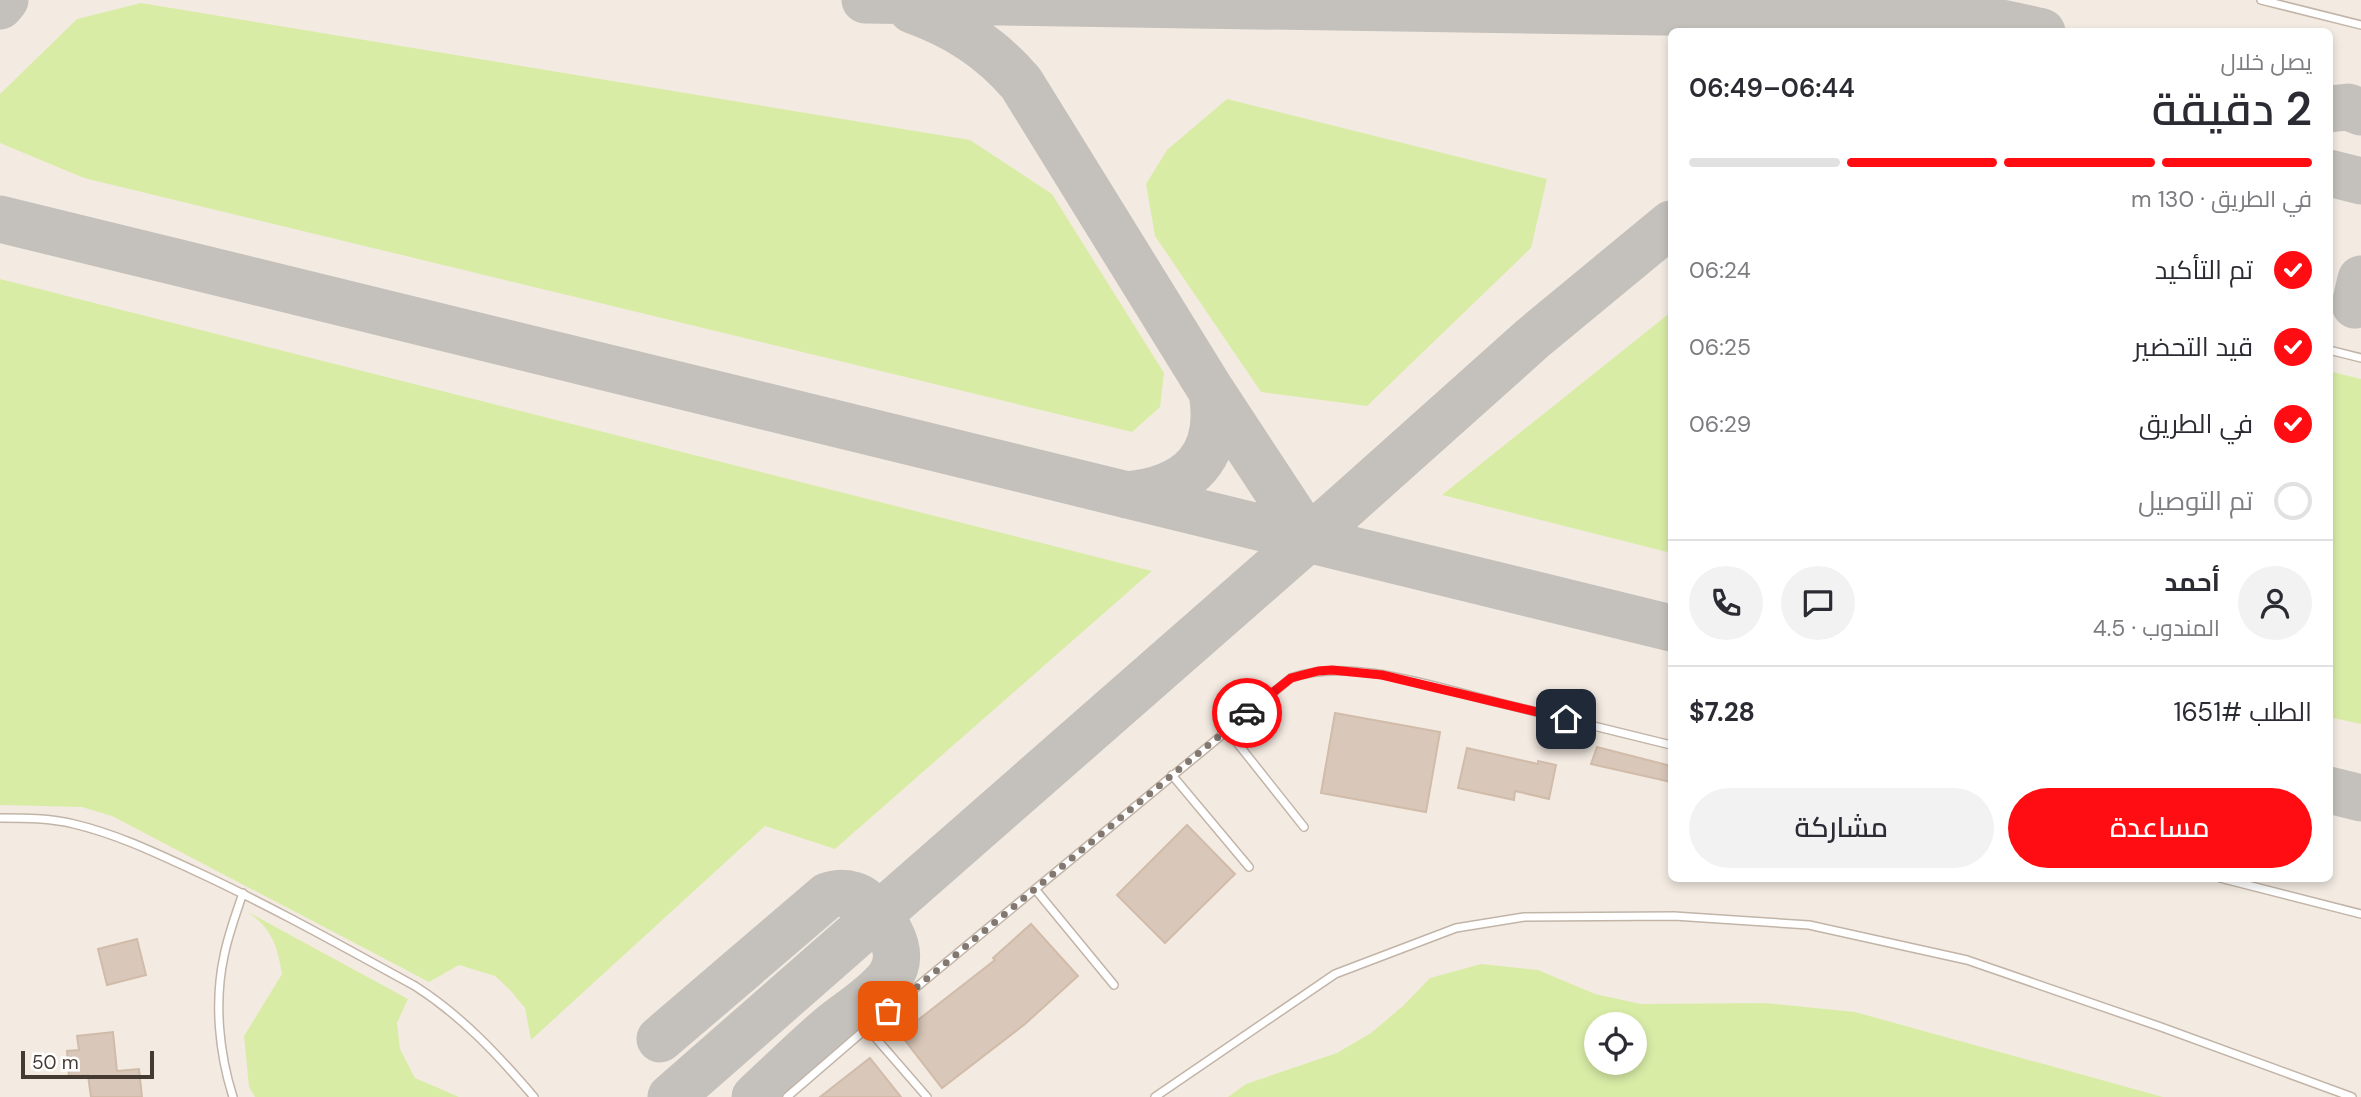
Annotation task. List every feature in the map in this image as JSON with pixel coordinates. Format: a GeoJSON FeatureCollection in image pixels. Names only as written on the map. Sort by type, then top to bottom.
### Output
{"type":"FeatureCollection","features":[{"type":"Feature","properties":{"kind":"lane"},"geometry":{"type":"LineString","coordinates":[[2262,0],[2361,25]]}},
{"type":"Feature","properties":{"kind":"lane"},"geometry":{"type":"LineString","coordinates":[[2333,351],[2361,358]]}},
{"type":"Feature","properties":{"kind":"lane"},"geometry":{"type":"LineString","coordinates":[[787,1097],[1291,678],[1332,670],[1382,675],[1668,744]]}},
{"type":"Feature","properties":{"kind":"lane"},"geometry":{"type":"LineString","coordinates":[[1227,730],[1304,827]]}},
{"type":"Feature","properties":{"kind":"lane"},"geometry":{"type":"LineString","coordinates":[[1172,775],[1249,867]]}},
{"type":"Feature","properties":{"kind":"lane"},"geometry":{"type":"LineString","coordinates":[[0,818],[37,818],[106,832],[243,893],[439,1001],[487,1042],[534,1097]]}},
{"type":"Feature","properties":{"kind":"lane"},"geometry":{"type":"LineString","coordinates":[[2236,882],[2361,914]]}},
{"type":"Feature","properties":{"kind":"lane"},"geometry":{"type":"LineString","coordinates":[[1035,889],[1114,985]]}},
{"type":"Feature","properties":{"kind":"lane"},"geometry":{"type":"LineString","coordinates":[[233,1097],[220,1034],[220,982],[224,956],[243,893]]}},
{"type":"Feature","properties":{"kind":"lane"},"geometry":{"type":"LineString","coordinates":[[1155,1097],[1335,974],[1456,928],[1524,917],[1675,916],[1809,925],[1967,960],[2352,1097]]}},
{"type":"Feature","properties":{"kind":"lane"},"geometry":{"type":"LineString","coordinates":[[867,1028],[927,1097]]}},
{"type":"Feature","properties":{"kind":"green space"},"geometry":{"type":"Polygon","coordinates":[[[141,3],[970,140],[1052,194],[1164,373],[1160,407],[1132,432],[84,178],[0,143],[0,94],[77,19],[141,3]]]}},
{"type":"Feature","properties":{"kind":"green space"},"geometry":{"type":"Polygon","coordinates":[[[1227,99],[1547,179],[1531,248],[1367,406],[1261,392],[1155,236],[1146,184],[1167,150],[1227,99]]]}},
{"type":"Feature","properties":{"kind":"green space"},"geometry":{"type":"Polygon","coordinates":[[[0,279],[1152,571],[835,849],[765,826],[531,1040],[525,1008],[495,976],[459,965],[429,982],[112,816],[82,807],[0,805],[0,279]]]}},
{"type":"Feature","properties":{"kind":"green space"},"geometry":{"type":"Polygon","coordinates":[[[1668,314],[1668,552],[1442,495],[1668,314]]]}},
{"type":"Feature","properties":{"kind":"green space"},"geometry":{"type":"Polygon","coordinates":[[[2333,372],[2361,379],[2361,724],[2333,718],[2333,372]]]}},
{"type":"Feature","properties":{"kind":"green space"},"geometry":{"type":"Polygon","coordinates":[[[246,911],[408,999],[397,1023],[400,1049],[415,1078],[459,1097],[255,1097],[249,1087],[244,1036],[282,974],[272,938],[262,924],[246,911]]]}},
{"type":"Feature","properties":{"kind":"green space"},"geometry":{"type":"Polygon","coordinates":[[[1481,964],[1538,970],[1595,994],[1641,1004],[1765,1003],[1855,1012],[2163,1097],[1228,1097],[1246,1084],[1337,1053],[1371,1033],[1430,978],[1481,964]]]}},
{"type":"Feature","properties":{"kind":"building"},"geometry":{"type":"Polygon","coordinates":[[[1335,713],[1440,732],[1426,812],[1321,793],[1335,713]]]}},
{"type":"Feature","properties":{"kind":"building"},"geometry":{"type":"Polygon","coordinates":[[[1597,747],[1668,765],[1668,781],[1591,764],[1597,747]]]}},
{"type":"Feature","properties":{"kind":"building"},"geometry":{"type":"Polygon","coordinates":[[[1467,748],[1538,764],[1538,761],[1556,765],[1549,799],[1515,791],[1514,800],[1458,788],[1467,748]]]}},
{"type":"Feature","properties":{"kind":"building"},"geometry":{"type":"Polygon","coordinates":[[[1187,825],[1235,874],[1165,943],[1117,895],[1187,825]]]}},
{"type":"Feature","properties":{"kind":"building"},"geometry":{"type":"Polygon","coordinates":[[[1031,924],[1078,976],[1025,1024],[942,1088],[900,1034],[995,960],[993,958],[1031,924]]]}},
{"type":"Feature","properties":{"kind":"building"},"geometry":{"type":"Polygon","coordinates":[[[137,939],[146,975],[107,985],[98,949],[137,939]]]}},
{"type":"Feature","properties":{"kind":"building"},"geometry":{"type":"Polygon","coordinates":[[[113,1032],[117,1071],[139,1069],[142,1097],[91,1097],[88,1075],[69,1077],[67,1051],[79,1050],[77,1036],[113,1032]]]}},
{"type":"Feature","properties":{"kind":"building"},"geometry":{"type":"Polygon","coordinates":[[[870,1058],[901,1097],[820,1097],[870,1058]]]}},
{"type":"Feature","properties":{"kind":"taxiway"},"geometry":{"type":"LineString","coordinates":[[0,6],[5,0]]}},
{"type":"Feature","properties":{"kind":"taxiway"},"geometry":{"type":"LineString","coordinates":[[865,0],[1926,16]]}},
{"type":"Feature","properties":{"kind":"taxiway"},"geometry":{"type":"LineString","coordinates":[[912,10],[971,39],[997,59],[1021,83],[1212,392],[1308,538]]}},
{"type":"Feature","properties":{"kind":"taxiway"},"geometry":{"type":"LineString","coordinates":[[1897,25],[1951,16],[2024,28]]}},
{"type":"Feature","properties":{"kind":"taxiway"},"geometry":{"type":"LineString","coordinates":[[2333,109],[2348,107],[2361,112]]}},
{"type":"Feature","properties":{"kind":"taxiway"},"geometry":{"type":"LineString","coordinates":[[2333,174],[2361,181]]}},
{"type":"Feature","properties":{"kind":"taxiway"},"geometry":{"type":"LineString","coordinates":[[0,219],[1668,627]]}},
{"type":"Feature","properties":{"kind":"taxiway"},"geometry":{"type":"LineString","coordinates":[[671,1097],[1532,339],[1668,226]]}},
{"type":"Feature","properties":{"kind":"taxiway"},"geometry":{"type":"LineString","coordinates":[[2355,305],[2361,279]]}},
{"type":"Feature","properties":{"kind":"taxiway"},"geometry":{"type":"LineString","coordinates":[[1127,495],[1168,485],[1184,477],[1197,465],[1207,451],[1212,434],[1212,392]]}},
{"type":"Feature","properties":{"kind":"taxiway"},"geometry":{"type":"LineString","coordinates":[[2333,791],[2361,798]]}},
{"type":"Feature","properties":{"kind":"taxiway"},"geometry":{"type":"LineString","coordinates":[[660,1039],[827,896],[843,893],[861,898],[878,915],[892,937],[897,954],[894,970],[877,992],[821,1035],[755,1097]]}},
{"type":"Feature","properties":{"kind":"way so far"},"geometry":{"type":"LineString","coordinates":[[888,1011],[1247,713]]}},
{"type":"Feature","properties":{"kind":"route"},"geometry":{"type":"LineString","coordinates":[[1247,713],[1291,678],[1304,673],[1332,670],[1382,675],[1566,719]]}}]}
